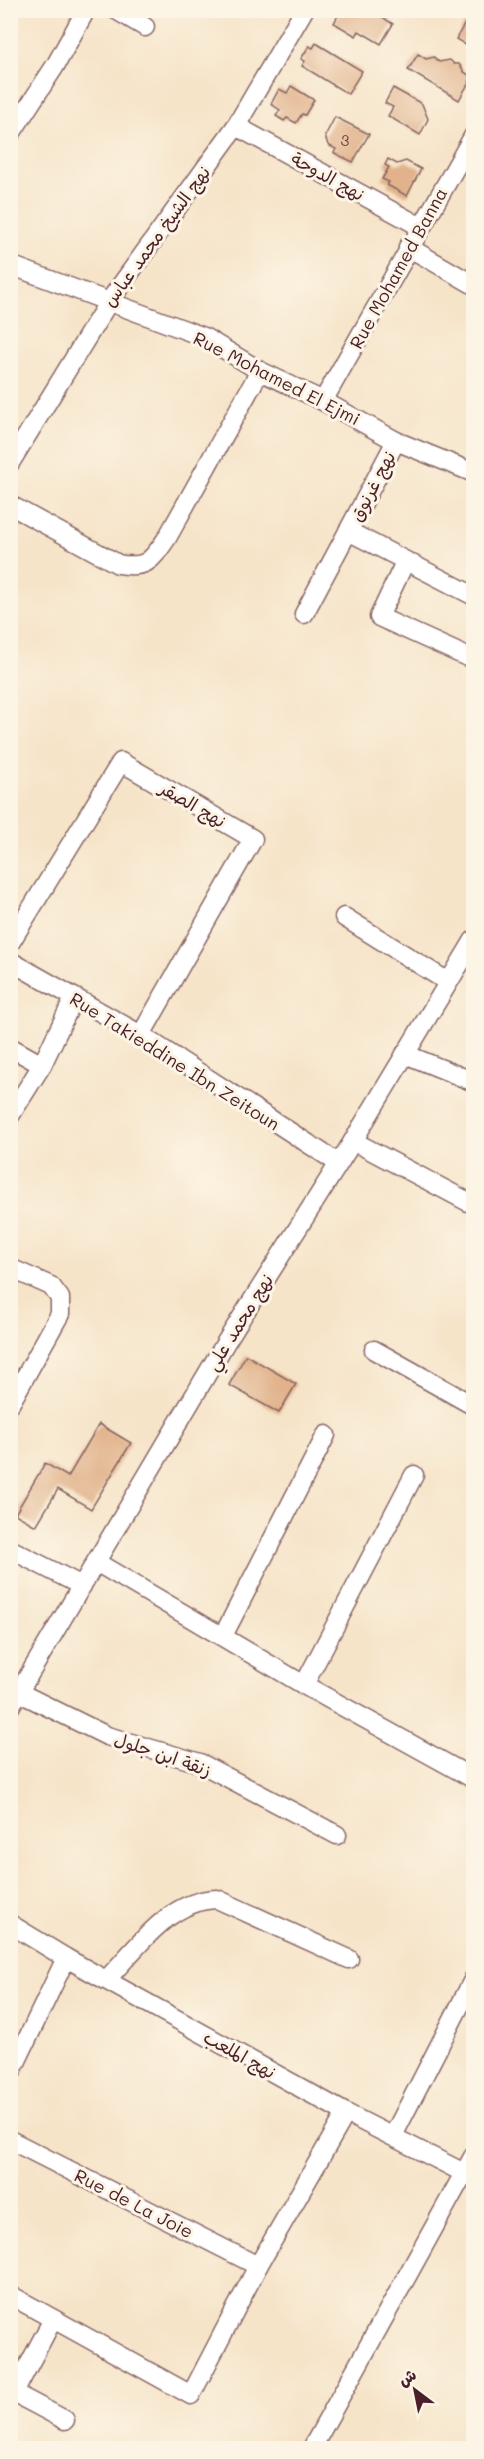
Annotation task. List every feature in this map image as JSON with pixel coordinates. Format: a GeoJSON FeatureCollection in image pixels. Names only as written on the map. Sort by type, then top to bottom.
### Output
{"type":"FeatureCollection","features":[{"type":"Feature","properties":{"kind":"street"},"geometry":{"type":"LineString","coordinates":[[10,135],[55,66],[86,10]]}},
{"type":"Feature","properties":{"kind":"street"},"geometry":{"type":"LineString","coordinates":[[116,10],[145,27]]}},
{"type":"Feature","properties":{"kind":"street","name":"نهج الشيخ محمد عباس"},"geometry":{"type":"LineString","coordinates":[[10,463],[108,303],[236,126],[304,10]]}},
{"type":"Feature","properties":{"kind":"street","name":"نهج الدوحة"},"geometry":{"type":"LineString","coordinates":[[236,126],[421,226]]}},
{"type":"Feature","properties":{"kind":"street","name":"Rue Mohamed Banna"},"geometry":{"type":"LineString","coordinates":[[323,401],[474,135]]}},
{"type":"Feature","properties":{"kind":"street"},"geometry":{"type":"LineString","coordinates":[[408,248],[474,285]]}},
{"type":"Feature","properties":{"kind":"street","name":"Rue Mohamed El Ejmi"},"geometry":{"type":"LineString","coordinates":[[10,265],[204,338],[260,371],[323,401],[396,441],[474,473]]}},
{"type":"Feature","properties":{"kind":"street"},"geometry":{"type":"LineString","coordinates":[[10,505],[118,564],[135,567],[152,560],[167,538],[260,371]]}},
{"type":"Feature","properties":{"kind":"street","name":"نهج غرنوق"},"geometry":{"type":"LineString","coordinates":[[304,614],[396,441]]}},
{"type":"Feature","properties":{"kind":"street","name":"نهج غرنوق"},"geometry":{"type":"LineString","coordinates":[[348,531],[474,596]]}},
{"type":"Feature","properties":{"kind":"street"},"geometry":{"type":"LineString","coordinates":[[405,562],[380,617],[474,660]]}},
{"type":"Feature","properties":{"kind":"street","name":"نهج الصقر"},"geometry":{"type":"LineString","coordinates":[[10,943],[121,762],[253,839],[141,1035]]}},
{"type":"Feature","properties":{"kind":"street"},"geometry":{"type":"LineString","coordinates":[[344,917],[448,982]]}},
{"type":"Feature","properties":{"kind":"street","name":"نهج محمد علي"},"geometry":{"type":"LineString","coordinates":[[13,1696],[82,1586],[226,1341],[353,1141],[474,940]]}},
{"type":"Feature","properties":{"kind":"street","name":"Rue Takieddine Ibn Zeitoun"},"geometry":{"type":"LineString","coordinates":[[10,961],[141,1035],[338,1163]]}},
{"type":"Feature","properties":{"kind":"street"},"geometry":{"type":"LineString","coordinates":[[10,1116],[42,1065],[74,998]]}},
{"type":"Feature","properties":{"kind":"street"},"geometry":{"type":"LineString","coordinates":[[10,1047],[42,1065]]}},
{"type":"Feature","properties":{"kind":"street"},"geometry":{"type":"LineString","coordinates":[[405,1054],[474,1082]]}},
{"type":"Feature","properties":{"kind":"street"},"geometry":{"type":"LineString","coordinates":[[353,1141],[474,1205]]}},
{"type":"Feature","properties":{"kind":"street"},"geometry":{"type":"LineString","coordinates":[[10,1268],[51,1286],[60,1298],[60,1314],[10,1404]]}},
{"type":"Feature","properties":{"kind":"street"},"geometry":{"type":"LineString","coordinates":[[374,1350],[474,1406]]}},
{"type":"Feature","properties":{"kind":"street"},"geometry":{"type":"LineString","coordinates":[[223,1636],[326,1436]]}},
{"type":"Feature","properties":{"kind":"street"},"geometry":{"type":"LineString","coordinates":[[304,1685],[414,1475]]}},
{"type":"Feature","properties":{"kind":"street"},"geometry":{"type":"LineString","coordinates":[[10,1550],[82,1586]]}},
{"type":"Feature","properties":{"kind":"street"},"geometry":{"type":"LineString","coordinates":[[96,1562],[304,1685],[471,1771]]}},
{"type":"Feature","properties":{"kind":"street","name":"زنقة ابن جلول"},"geometry":{"type":"LineString","coordinates":[[13,1696],[107,1736],[200,1763],[337,1835]]}},
{"type":"Feature","properties":{"kind":"street"},"geometry":{"type":"LineString","coordinates":[[107,1979],[159,1924],[183,1907],[204,1899],[217,1899],[349,1959]]}},
{"type":"Feature","properties":{"kind":"street","name":"نهج الملعب"},"geometry":{"type":"LineString","coordinates":[[10,1924],[66,1958],[346,2113],[469,2175]]}},
{"type":"Feature","properties":{"kind":"street"},"geometry":{"type":"LineString","coordinates":[[10,2075],[66,1958]]}},
{"type":"Feature","properties":{"kind":"street"},"geometry":{"type":"LineString","coordinates":[[393,2136],[474,1978]]}},
{"type":"Feature","properties":{"kind":"street"},"geometry":{"type":"LineString","coordinates":[[10,2295],[191,2395],[258,2266],[346,2113]]}},
{"type":"Feature","properties":{"kind":"street","name":"Rue de La Joie"},"geometry":{"type":"LineString","coordinates":[[10,2140],[258,2266]]}},
{"type":"Feature","properties":{"kind":"street"},"geometry":{"type":"LineString","coordinates":[[312,2448],[469,2175],[474,2155]]}},
{"type":"Feature","properties":{"kind":"street"},"geometry":{"type":"LineString","coordinates":[[53,2319],[12,2392],[65,2420]]}},
{"type":"Feature","properties":{"kind":"building"},"geometry":{"type":"Polygon","coordinates":[[[341,10],[371,10],[393,24],[381,44],[359,31],[356,36],[334,23],[341,10]]]}},
{"type":"Feature","properties":{"kind":"building"},"geometry":{"type":"Polygon","coordinates":[[[474,16],[474,50],[456,39],[465,23],[468,25],[474,16]]]}},
{"type":"Feature","properties":{"kind":"building"},"geometry":{"type":"Polygon","coordinates":[[[316,43],[362,71],[348,94],[302,66],[305,61],[301,59],[309,46],[313,48],[316,43]]]}},
{"type":"Feature","properties":{"kind":"building"},"geometry":{"type":"Polygon","coordinates":[[[418,54],[426,59],[434,57],[439,62],[450,60],[454,64],[459,64],[464,72],[472,77],[459,100],[408,70],[418,54]]]}},
{"type":"Feature","properties":{"kind":"building"},"geometry":{"type":"Polygon","coordinates":[[[291,86],[314,100],[305,115],[302,114],[296,123],[287,118],[284,121],[276,116],[280,110],[271,104],[279,89],[287,93],[291,86]]]}},
{"type":"Feature","properties":{"kind":"building"},"geometry":{"type":"Polygon","coordinates":[[[393,88],[422,104],[428,119],[420,135],[388,116],[393,107],[385,103],[393,88]]]}},
{"type":"Feature","properties":{"kind":"building"},"geometry":{"type":"Polygon","coordinates":[[[335,117],[369,134],[353,162],[334,153],[336,149],[328,145],[325,136],[335,117]]]}},
{"type":"Feature","properties":{"kind":"building"},"geometry":{"type":"Polygon","coordinates":[[[388,159],[397,164],[406,161],[421,169],[407,196],[387,185],[389,182],[382,179],[389,167],[385,165],[388,159]]]}},
{"type":"Feature","properties":{"kind":"building"},"geometry":{"type":"Polygon","coordinates":[[[246,1355],[296,1384],[279,1413],[229,1385],[246,1355]]]}},
{"type":"Feature","properties":{"kind":"building"},"geometry":{"type":"Polygon","coordinates":[[[99,1424],[131,1443],[91,1509],[58,1489],[36,1526],[15,1514],[45,1463],[68,1477],[99,1424]]]}}]}
